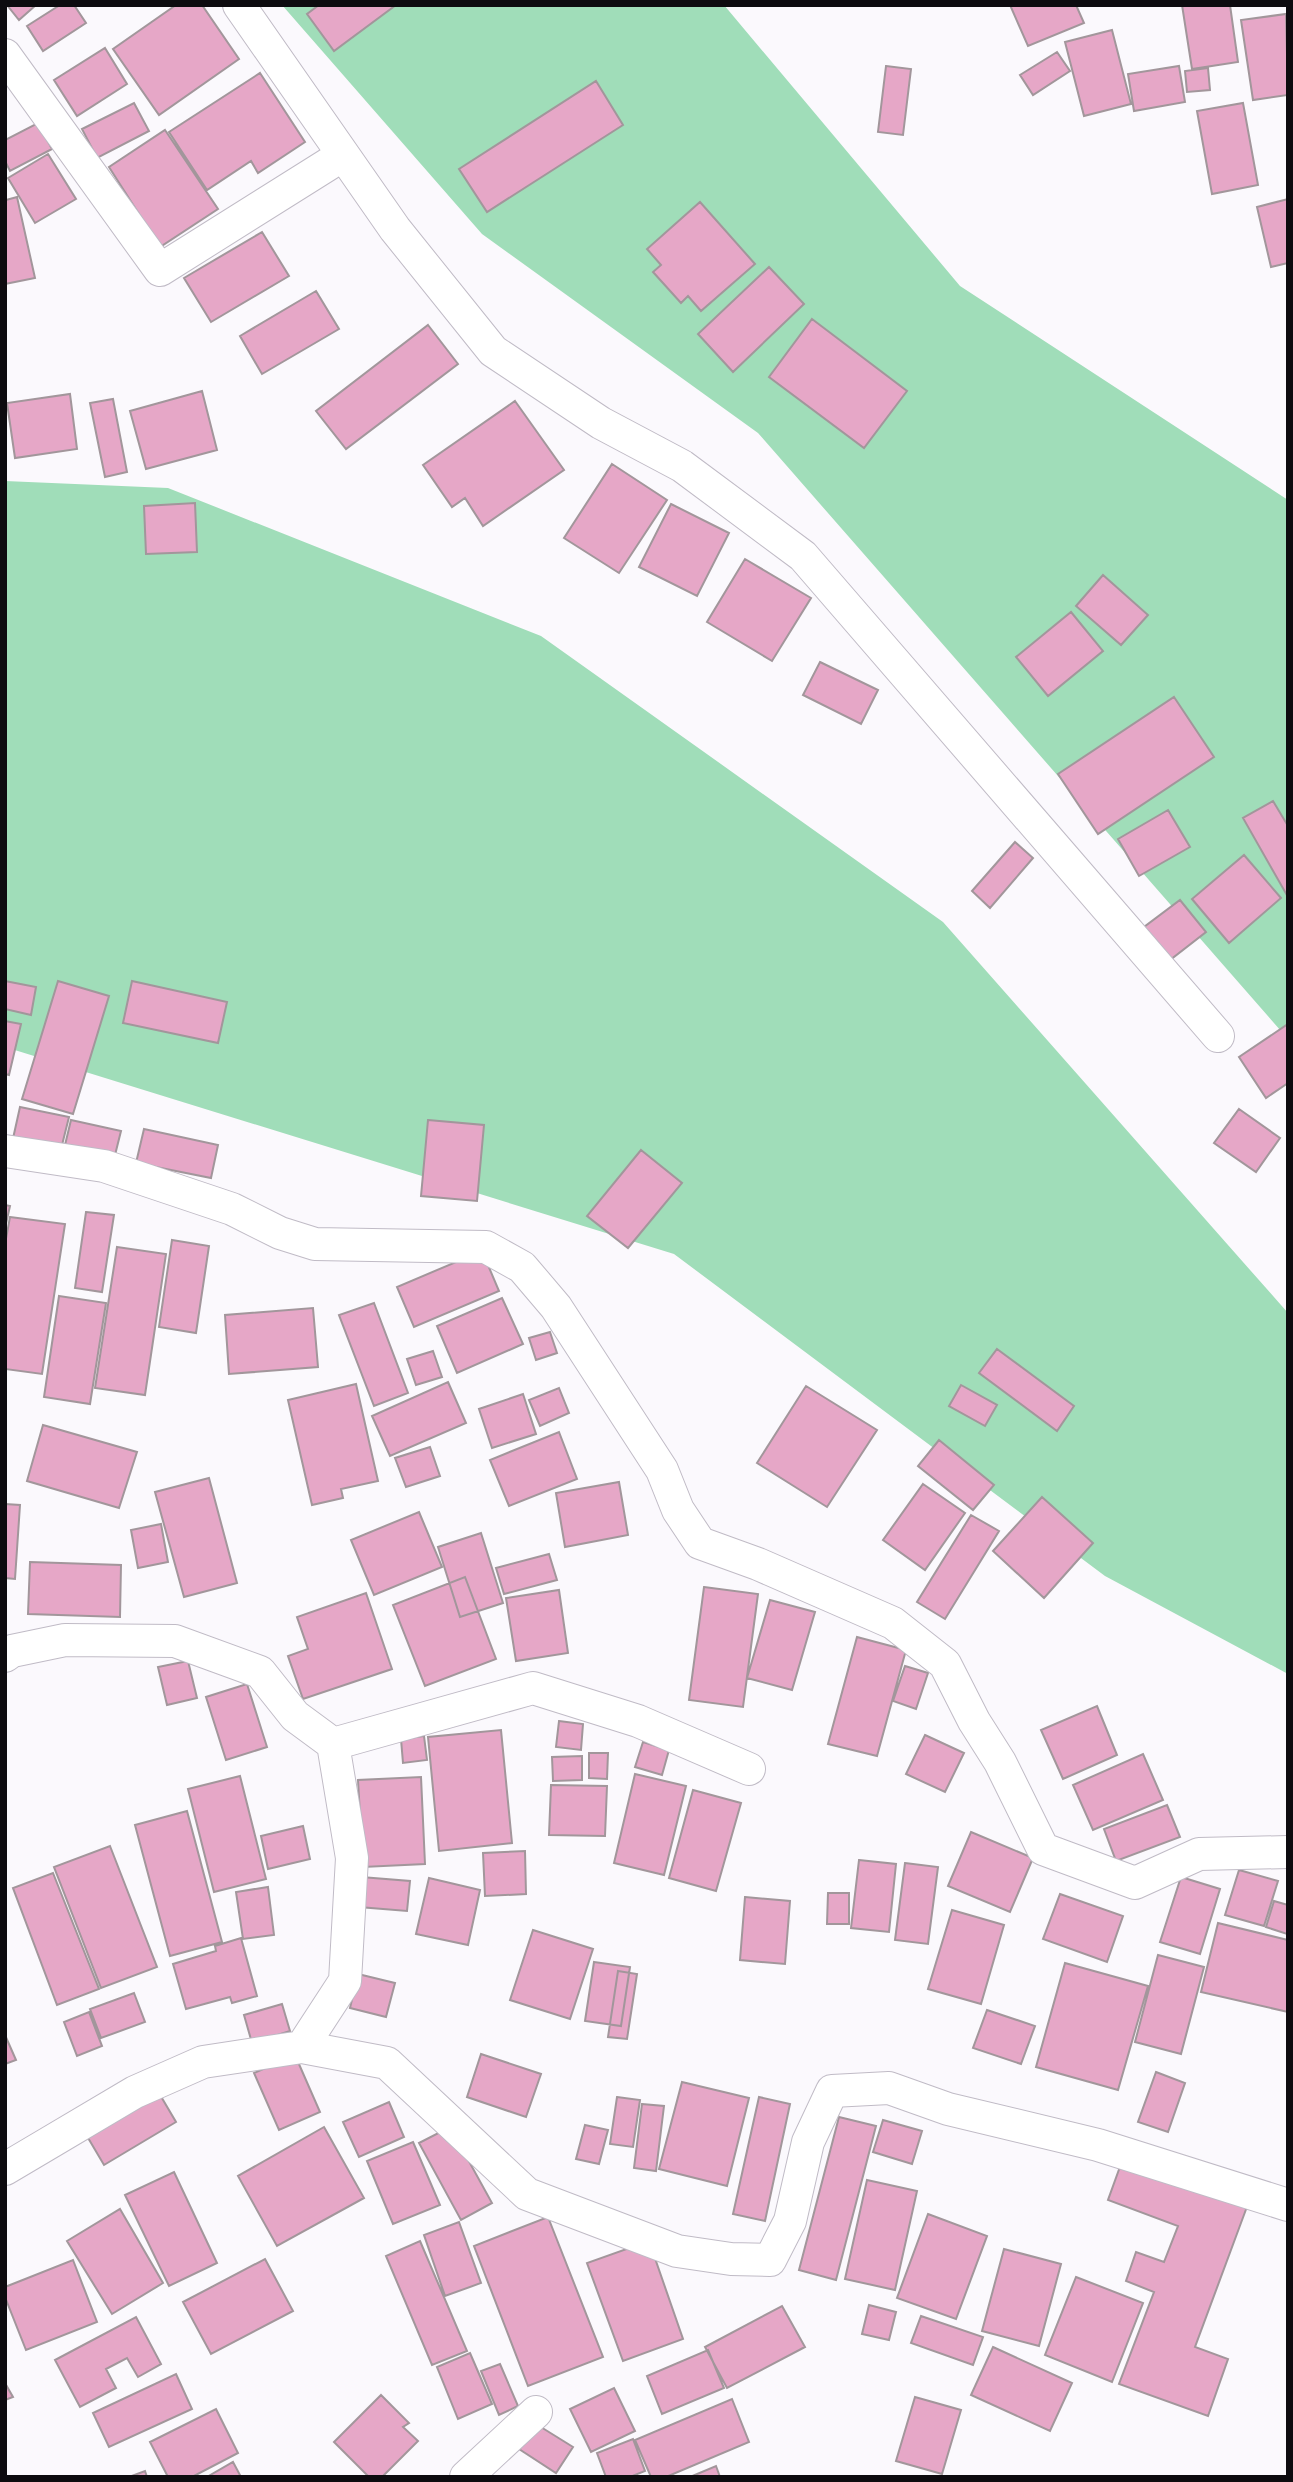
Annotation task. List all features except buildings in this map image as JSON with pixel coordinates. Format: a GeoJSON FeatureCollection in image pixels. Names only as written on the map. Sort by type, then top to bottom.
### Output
{"type":"FeatureCollection","features":[{"type":"Feature","properties":{"kind":"street"},"geometry":{"type":"LineString","coordinates":[[239,5],[395,229],[493,351],[601,423],[682,466],[803,556],[1218,1036]]}},
{"type":"Feature","properties":{"kind":"street"},"geometry":{"type":"LineString","coordinates":[[5,55],[160,270],[343,155]]}},
{"type":"Feature","properties":{"kind":"street"},"geometry":{"type":"LineString","coordinates":[[5,1151],[104,1166],[232,1209],[279,1233],[315,1244],[486,1247],[522,1266],[556,1307],[662,1470],[678,1510],[700,1543],[758,1564],[893,1623],[945,1664],[974,1721],[1000,1762],[1043,1849],[1135,1883],[1199,1854],[1288,1852]]}},
{"type":"Feature","properties":{"kind":"street"},"geometry":{"type":"LineString","coordinates":[[5,1656],[12,1651],[65,1640],[175,1641],[260,1672],[295,1716],[333,1744],[352,1858],[345,1981],[302,2047]]}},
{"type":"Feature","properties":{"kind":"street"},"geometry":{"type":"LineString","coordinates":[[333,1744],[533,1688],[638,1721],[749,1769]]}},
{"type":"Feature","properties":{"kind":"street"},"geometry":{"type":"LineString","coordinates":[[5,2169],[135,2092],[204,2062],[302,2047],[387,2063],[527,2194],[677,2251],[732,2259],[770,2260],[790,2221],[808,2142],[832,2091],[889,2088],[948,2109],[1098,2145],[1288,2205]]}},
{"type":"Feature","properties":{"kind":"street"},"geometry":{"type":"LineString","coordinates":[[466,2477],[536,2412]]}},
{"type":"Feature","properties":{"kind":"green space"},"geometry":{"type":"Polygon","coordinates":[[[282,5],[724,5],[960,286],[1288,500],[1288,1039],[758,433],[482,234],[282,5]]]}},
{"type":"Feature","properties":{"kind":"green space"},"geometry":{"type":"Polygon","coordinates":[[[5,481],[168,488],[541,636],[943,922],[1288,1313],[1288,1674],[1105,1576],[674,1254],[5,1047],[5,481]]]}}]}
